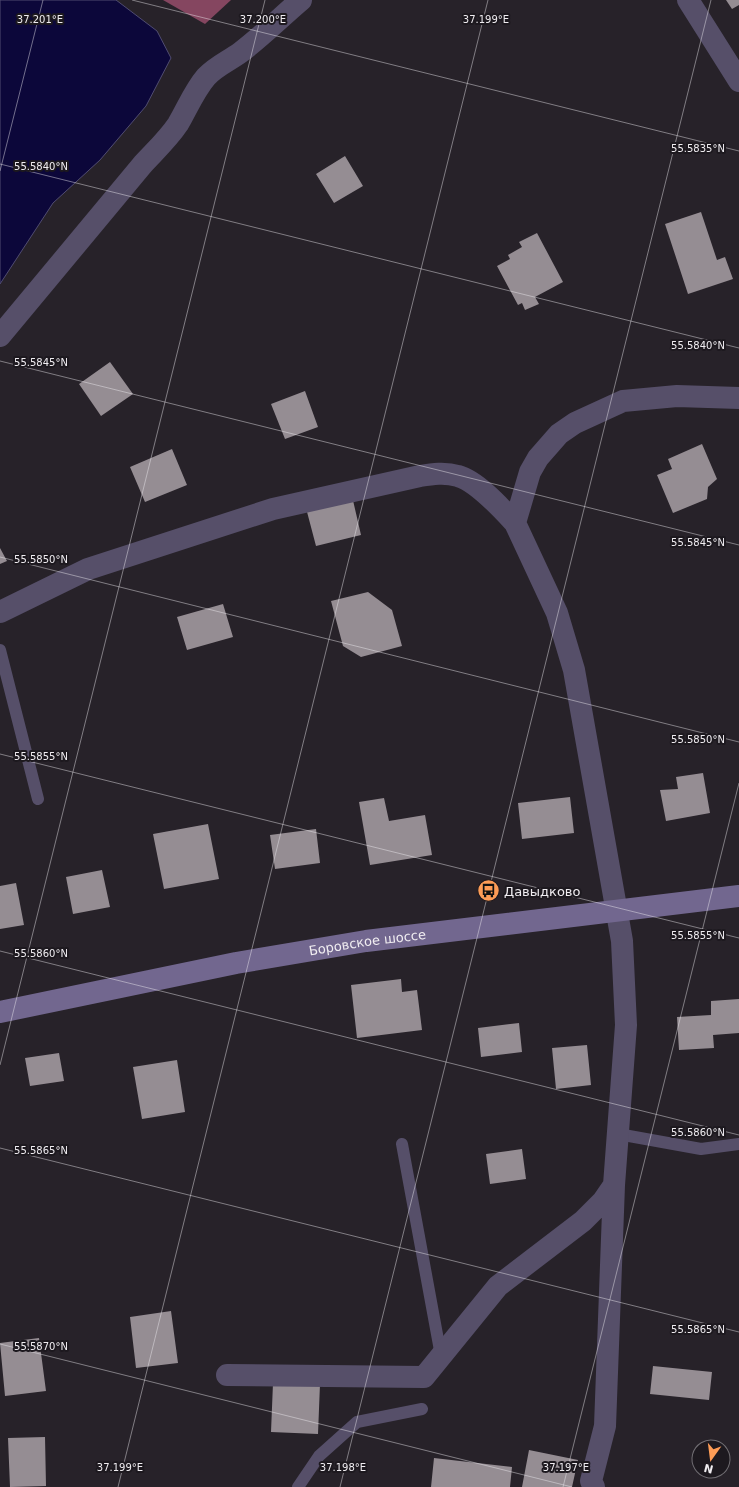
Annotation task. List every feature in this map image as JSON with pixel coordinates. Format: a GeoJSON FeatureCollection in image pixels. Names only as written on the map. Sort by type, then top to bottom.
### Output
{"type":"FeatureCollection","features":[{"type":"Feature","properties":{"kind":"main road","name":"Боровское шоссе"},"geometry":{"type":"LineString","coordinates":[[0,1012],[236,963],[358,942],[739,896]]}},
{"type":"Feature","properties":{"kind":"street"},"geometry":{"type":"LineString","coordinates":[[0,336],[177,125],[196,90],[206,77],[220,65],[239,54],[301,0]]}},
{"type":"Feature","properties":{"kind":"street"},"geometry":{"type":"LineString","coordinates":[[688,0],[739,81]]}},
{"type":"Feature","properties":{"kind":"street"},"geometry":{"type":"LineString","coordinates":[[515,523],[530,472],[538,458],[558,434],[575,423],[623,401],[677,396],[739,398]]}},
{"type":"Feature","properties":{"kind":"street"},"geometry":{"type":"LineString","coordinates":[[0,612],[88,569],[273,508],[420,476],[438,473],[458,476],[482,491],[515,523],[557,613],[574,670],[622,941],[626,1007],[614,1185],[605,1426],[591,1481],[594,1487]]}},
{"type":"Feature","properties":{"kind":"street"},"geometry":{"type":"LineString","coordinates":[[227,1375],[424,1377],[498,1286],[583,1221],[603,1201],[614,1185]]}},
{"type":"Feature","properties":{"kind":"lane"},"geometry":{"type":"LineString","coordinates":[[0,650],[38,799]]}},
{"type":"Feature","properties":{"kind":"lane"},"geometry":{"type":"LineString","coordinates":[[618,1134],[702,1149],[739,1144]]}},
{"type":"Feature","properties":{"kind":"lane"},"geometry":{"type":"LineString","coordinates":[[402,1144],[441,1356]]}},
{"type":"Feature","properties":{"kind":"lane"},"geometry":{"type":"LineString","coordinates":[[298,1487],[319,1456],[357,1422],[422,1409]]}},
{"type":"Feature","properties":{"kind":"shaded area"},"geometry":{"type":"Polygon","coordinates":[[[0,0],[116,0],[157,31],[171,58],[146,106],[100,160],[53,203],[0,284],[0,0]]]}},
{"type":"Feature","properties":{"kind":"shaded area"},"geometry":{"type":"Polygon","coordinates":[[[163,0],[231,0],[205,24],[163,0]]]}},
{"type":"Feature","properties":{"kind":"building"},"geometry":{"type":"Polygon","coordinates":[[[726,0],[739,0],[739,5],[732,9],[726,0]]]}},
{"type":"Feature","properties":{"kind":"building"},"geometry":{"type":"Polygon","coordinates":[[[345,156],[363,186],[334,203],[316,174],[345,156]]]}},
{"type":"Feature","properties":{"kind":"building"},"geometry":{"type":"Polygon","coordinates":[[[701,212],[717,260],[725,257],[733,279],[688,294],[665,224],[701,212]]]}},
{"type":"Feature","properties":{"kind":"building"},"geometry":{"type":"Polygon","coordinates":[[[537,233],[563,282],[535,297],[539,304],[525,310],[522,303],[518,305],[497,266],[510,259],[508,255],[522,247],[519,242],[537,233]]]}},
{"type":"Feature","properties":{"kind":"building"},"geometry":{"type":"Polygon","coordinates":[[[110,362],[133,394],[101,416],[79,384],[110,362]]]}},
{"type":"Feature","properties":{"kind":"building"},"geometry":{"type":"Polygon","coordinates":[[[305,391],[318,427],[285,439],[271,404],[305,391]]]}},
{"type":"Feature","properties":{"kind":"building"},"geometry":{"type":"Polygon","coordinates":[[[702,444],[717,479],[708,487],[707,499],[673,513],[657,475],[672,469],[668,459],[702,444]]]}},
{"type":"Feature","properties":{"kind":"building"},"geometry":{"type":"Polygon","coordinates":[[[172,449],[187,485],[145,502],[130,467],[172,449]]]}},
{"type":"Feature","properties":{"kind":"building"},"geometry":{"type":"Polygon","coordinates":[[[352,496],[361,535],[316,546],[306,508],[352,496]]]}},
{"type":"Feature","properties":{"kind":"building"},"geometry":{"type":"Polygon","coordinates":[[[0,548],[7,561],[0,564],[0,548]]]}},
{"type":"Feature","properties":{"kind":"building"},"geometry":{"type":"Polygon","coordinates":[[[368,592],[392,610],[402,646],[361,657],[343,646],[331,601],[368,592]]]}},
{"type":"Feature","properties":{"kind":"building"},"geometry":{"type":"Polygon","coordinates":[[[223,604],[233,637],[187,650],[177,617],[223,604]]]}},
{"type":"Feature","properties":{"kind":"building"},"geometry":{"type":"Polygon","coordinates":[[[703,773],[710,813],[666,821],[660,790],[678,789],[676,777],[703,773]]]}},
{"type":"Feature","properties":{"kind":"building"},"geometry":{"type":"Polygon","coordinates":[[[570,797],[574,833],[522,839],[518,803],[570,797]]]}},
{"type":"Feature","properties":{"kind":"building"},"geometry":{"type":"Polygon","coordinates":[[[384,798],[389,821],[425,815],[432,855],[370,865],[359,802],[384,798]]]}},
{"type":"Feature","properties":{"kind":"building"},"geometry":{"type":"Polygon","coordinates":[[[208,824],[219,879],[164,889],[153,834],[208,824]]]}},
{"type":"Feature","properties":{"kind":"building"},"geometry":{"type":"Polygon","coordinates":[[[316,829],[320,863],[275,869],[270,835],[316,829]]]}},
{"type":"Feature","properties":{"kind":"building"},"geometry":{"type":"Polygon","coordinates":[[[102,870],[110,907],[73,914],[66,877],[102,870]]]}},
{"type":"Feature","properties":{"kind":"building"},"geometry":{"type":"Polygon","coordinates":[[[16,883],[24,925],[0,929],[0,886],[16,883]]]}},
{"type":"Feature","properties":{"kind":"building"},"geometry":{"type":"Polygon","coordinates":[[[401,979],[402,992],[417,990],[422,1030],[357,1038],[351,985],[401,979]]]}},
{"type":"Feature","properties":{"kind":"building"},"geometry":{"type":"Polygon","coordinates":[[[739,999],[739,1033],[713,1035],[714,1048],[679,1050],[677,1017],[711,1015],[711,1001],[739,999]]]}},
{"type":"Feature","properties":{"kind":"building"},"geometry":{"type":"Polygon","coordinates":[[[519,1023],[522,1052],[481,1057],[478,1028],[519,1023]]]}},
{"type":"Feature","properties":{"kind":"building"},"geometry":{"type":"Polygon","coordinates":[[[587,1045],[591,1085],[556,1089],[552,1048],[587,1045]]]}},
{"type":"Feature","properties":{"kind":"building"},"geometry":{"type":"Polygon","coordinates":[[[59,1053],[64,1081],[30,1086],[25,1058],[59,1053]]]}},
{"type":"Feature","properties":{"kind":"building"},"geometry":{"type":"Polygon","coordinates":[[[177,1060],[185,1112],[142,1119],[133,1067],[177,1060]]]}},
{"type":"Feature","properties":{"kind":"building"},"geometry":{"type":"Polygon","coordinates":[[[522,1149],[526,1179],[490,1184],[486,1154],[522,1149]]]}},
{"type":"Feature","properties":{"kind":"building"},"geometry":{"type":"Polygon","coordinates":[[[171,1311],[178,1363],[136,1368],[130,1317],[171,1311]]]}},
{"type":"Feature","properties":{"kind":"building"},"geometry":{"type":"Polygon","coordinates":[[[39,1338],[46,1391],[5,1396],[0,1343],[39,1338]]]}},
{"type":"Feature","properties":{"kind":"building"},"geometry":{"type":"Polygon","coordinates":[[[653,1366],[712,1372],[709,1400],[650,1394],[653,1366]]]}},
{"type":"Feature","properties":{"kind":"building"},"geometry":{"type":"Polygon","coordinates":[[[273,1383],[320,1384],[318,1434],[271,1432],[273,1383]]]}},
{"type":"Feature","properties":{"kind":"building"},"geometry":{"type":"Polygon","coordinates":[[[45,1437],[46,1486],[10,1487],[8,1438],[45,1437]]]}},
{"type":"Feature","properties":{"kind":"building"},"geometry":{"type":"Polygon","coordinates":[[[529,1450],[578,1460],[572,1487],[522,1487],[529,1450]]]}},
{"type":"Feature","properties":{"kind":"building"},"geometry":{"type":"Polygon","coordinates":[[[434,1458],[512,1467],[510,1487],[431,1487],[434,1458]]]}},
{"type":"Feature","properties":{"kind":"place","name":"Давыдково"},"geometry":{"type":"Point","coordinates":[488,891]}}]}
